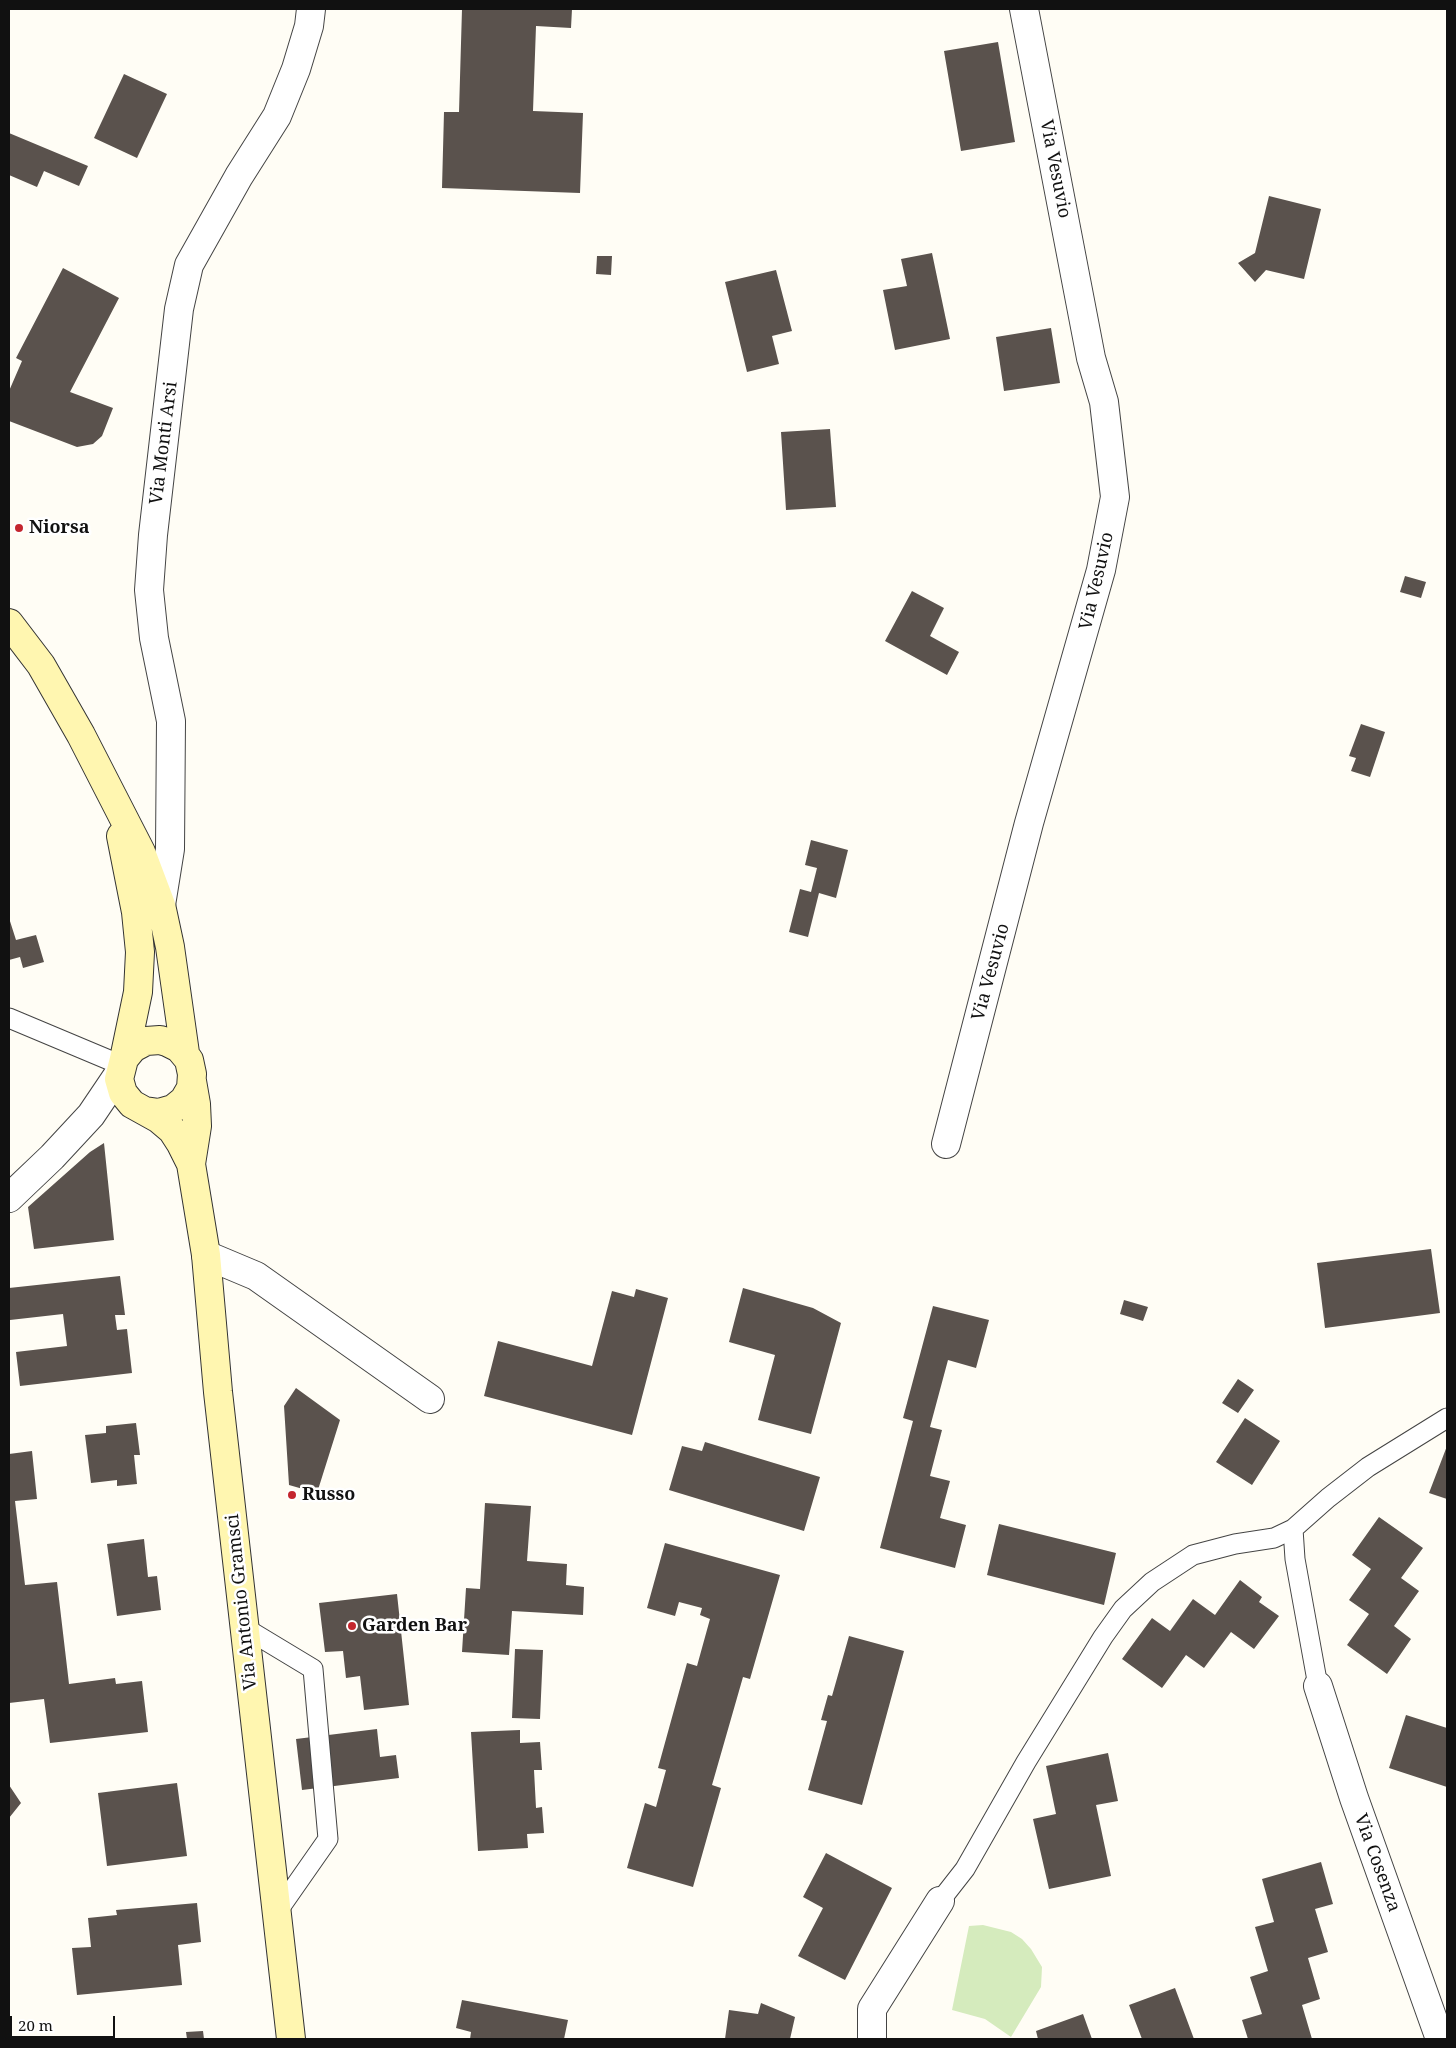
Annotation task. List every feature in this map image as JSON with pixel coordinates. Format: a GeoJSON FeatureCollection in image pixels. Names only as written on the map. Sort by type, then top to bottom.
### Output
{"type":"FeatureCollection","features":[{"type":"Feature","properties":{"kind":"main road"},"geometry":{"type":"LineString","coordinates":[[9,623],[41,665],[81,735],[141,852],[161,905],[170,947],[185,1053],[191,1066],[196,1104],[196,1126],[191,1164]]}},
{"type":"Feature","properties":{"kind":"main road"},"geometry":{"type":"LineString","coordinates":[[114,802],[136,912],[140,952],[138,992],[119,1079],[123,1093],[132,1104],[172,1130],[191,1164]]}},
{"type":"Feature","properties":{"kind":"main road"},"geometry":{"type":"LineString","coordinates":[[122,1065],[133,1048],[146,1041],[160,1040],[174,1044],[185,1053]]}},
{"type":"Feature","properties":{"kind":"main road"},"geometry":{"type":"LineString","coordinates":[[145,1111],[159,1113],[179,1105],[188,1094],[192,1081]]}},
{"type":"Feature","properties":{"kind":"main road","name":"Via Antonio Gramsci"},"geometry":{"type":"LineString","coordinates":[[191,1164],[206,1255],[218,1392],[291,2039]]}},
{"type":"Feature","properties":{"kind":"street","name":"Via Monti Arsi"},"geometry":{"type":"LineString","coordinates":[[161,905],[170,849],[171,721],[154,638],[148,590],[179,309],[189,265],[234,184],[277,116],[296,69],[309,26],[311,9]]}},
{"type":"Feature","properties":{"kind":"street","name":"Via Vesuvio"},"geometry":{"type":"LineString","coordinates":[[946,1144],[1029,824],[1102,570],[1115,497],[1104,402],[1091,358],[1024,9]]}},
{"type":"Feature","properties":{"kind":"street"},"geometry":{"type":"LineString","coordinates":[[9,1198],[52,1157],[91,1115],[122,1065]]}},
{"type":"Feature","properties":{"kind":"street"},"geometry":{"type":"LineString","coordinates":[[206,1255],[256,1276],[430,1399]]}},
{"type":"Feature","properties":{"kind":"street","name":"Via Cosenza"},"geometry":{"type":"LineString","coordinates":[[1318,1686],[1354,1798],[1440,2039]]}},
{"type":"Feature","properties":{"kind":"street"},"geometry":{"type":"LineString","coordinates":[[872,2039],[872,2009],[940,1901]]}},
{"type":"Feature","properties":{"kind":"lane"},"geometry":{"type":"LineString","coordinates":[[9,1018],[122,1065]]}},
{"type":"Feature","properties":{"kind":"lane"},"geometry":{"type":"LineString","coordinates":[[940,1901],[965,1869],[1036,1745],[1103,1637],[1123,1609],[1152,1582],[1193,1554],[1235,1544],[1274,1538],[1293,1529],[1328,1498],[1368,1467],[1447,1418]]}},
{"type":"Feature","properties":{"kind":"lane"},"geometry":{"type":"LineString","coordinates":[[1293,1529],[1295,1559],[1318,1686]]}},
{"type":"Feature","properties":{"kind":"lane"},"geometry":{"type":"LineString","coordinates":[[245,1628],[313,1669],[328,1839],[277,1912]]}},
{"type":"Feature","properties":{"kind":"green space"},"geometry":{"type":"Polygon","coordinates":[[[983,1925],[1011,1932],[1022,1939],[1031,1949],[1042,1967],[1041,1987],[1011,2037],[985,2019],[952,2010],[969,1926],[983,1925]]]}},
{"type":"Feature","properties":{"kind":"building"},"geometry":{"type":"Polygon","coordinates":[[[462,9],[572,9],[571,28],[536,26],[533,111],[583,113],[580,193],[442,188],[444,112],[459,112],[462,9]]]}},
{"type":"Feature","properties":{"kind":"building"},"geometry":{"type":"Polygon","coordinates":[[[998,42],[1015,142],[961,151],[944,51],[998,42]]]}},
{"type":"Feature","properties":{"kind":"building"},"geometry":{"type":"Polygon","coordinates":[[[124,74],[167,94],[137,158],[94,138],[124,74]]]}},
{"type":"Feature","properties":{"kind":"building"},"geometry":{"type":"Polygon","coordinates":[[[9,133],[88,166],[79,186],[44,171],[37,187],[9,175],[9,133]]]}},
{"type":"Feature","properties":{"kind":"building"},"geometry":{"type":"Polygon","coordinates":[[[1269,196],[1321,209],[1304,279],[1266,270],[1255,282],[1238,263],[1255,253],[1269,196]]]}},
{"type":"Feature","properties":{"kind":"building"},"geometry":{"type":"Polygon","coordinates":[[[932,253],[950,339],[895,350],[883,290],[907,286],[901,259],[932,253]]]}},
{"type":"Feature","properties":{"kind":"building"},"geometry":{"type":"Polygon","coordinates":[[[597,256],[612,256],[611,275],[596,274],[597,256]]]}},
{"type":"Feature","properties":{"kind":"building"},"geometry":{"type":"Polygon","coordinates":[[[63,268],[119,298],[70,392],[113,408],[102,436],[93,444],[77,447],[9,421],[9,391],[22,361],[16,358],[63,268]]]}},
{"type":"Feature","properties":{"kind":"building"},"geometry":{"type":"Polygon","coordinates":[[[776,270],[792,331],[772,336],[779,364],[747,372],[725,282],[776,270]]]}},
{"type":"Feature","properties":{"kind":"building"},"geometry":{"type":"Polygon","coordinates":[[[1051,328],[1060,383],[1004,391],[996,337],[1051,328]]]}},
{"type":"Feature","properties":{"kind":"building"},"geometry":{"type":"Polygon","coordinates":[[[830,429],[836,507],[786,510],[781,432],[830,429]]]}},
{"type":"Feature","properties":{"kind":"building"},"geometry":{"type":"Polygon","coordinates":[[[1405,576],[1426,582],[1421,598],[1400,592],[1405,576]]]}},
{"type":"Feature","properties":{"kind":"building"},"geometry":{"type":"Polygon","coordinates":[[[912,591],[944,608],[930,636],[959,652],[947,675],[885,641],[912,591]]]}},
{"type":"Feature","properties":{"kind":"building"},"geometry":{"type":"Polygon","coordinates":[[[1361,724],[1385,732],[1370,777],[1351,771],[1356,758],[1349,756],[1361,724]]]}},
{"type":"Feature","properties":{"kind":"building"},"geometry":{"type":"Polygon","coordinates":[[[811,840],[848,850],[836,898],[819,893],[808,937],[789,932],[800,889],[811,892],[817,868],[805,865],[811,840]]]}},
{"type":"Feature","properties":{"kind":"building"},"geometry":{"type":"Polygon","coordinates":[[[9,918],[16,940],[36,935],[44,962],[23,968],[20,957],[9,960],[9,918]]]}},
{"type":"Feature","properties":{"kind":"building"},"geometry":{"type":"Polygon","coordinates":[[[104,1143],[114,1240],[34,1249],[28,1207],[90,1152],[104,1143]]]}},
{"type":"Feature","properties":{"kind":"building"},"geometry":{"type":"Polygon","coordinates":[[[1431,1249],[1440,1313],[1325,1328],[1317,1263],[1431,1249]]]}},
{"type":"Feature","properties":{"kind":"building"},"geometry":{"type":"Polygon","coordinates":[[[120,1276],[125,1315],[115,1315],[117,1330],[127,1329],[132,1373],[20,1386],[16,1352],[67,1346],[63,1314],[10,1320],[9,1288],[120,1276]]]}},
{"type":"Feature","properties":{"kind":"building"},"geometry":{"type":"Polygon","coordinates":[[[743,1288],[813,1308],[841,1323],[811,1434],[758,1420],[775,1355],[729,1342],[743,1288]]]}},
{"type":"Feature","properties":{"kind":"building"},"geometry":{"type":"Polygon","coordinates":[[[636,1289],[668,1298],[632,1435],[484,1396],[498,1341],[592,1366],[612,1291],[634,1297],[636,1289]]]}},
{"type":"Feature","properties":{"kind":"building"},"geometry":{"type":"Polygon","coordinates":[[[1124,1300],[1148,1307],[1143,1321],[1120,1314],[1124,1300]]]}},
{"type":"Feature","properties":{"kind":"building"},"geometry":{"type":"Polygon","coordinates":[[[933,1306],[989,1320],[976,1368],[948,1360],[930,1427],[942,1430],[930,1476],[950,1481],[940,1518],[966,1525],[955,1568],[880,1548],[913,1421],[903,1418],[933,1306]]]}},
{"type":"Feature","properties":{"kind":"building"},"geometry":{"type":"Polygon","coordinates":[[[1238,1379],[1254,1390],[1238,1413],[1222,1403],[1238,1379]]]}},
{"type":"Feature","properties":{"kind":"building"},"geometry":{"type":"Polygon","coordinates":[[[296,1388],[340,1420],[317,1493],[289,1485],[284,1406],[296,1388]]]}},
{"type":"Feature","properties":{"kind":"building"},"geometry":{"type":"Polygon","coordinates":[[[1245,1418],[1280,1441],[1252,1485],[1216,1462],[1245,1418]]]}},
{"type":"Feature","properties":{"kind":"building"},"geometry":{"type":"Polygon","coordinates":[[[136,1423],[140,1455],[134,1455],[137,1484],[117,1486],[117,1480],[91,1483],[85,1435],[106,1433],[106,1426],[136,1423]]]}},
{"type":"Feature","properties":{"kind":"building"},"geometry":{"type":"Polygon","coordinates":[[[705,1442],[820,1477],[804,1531],[669,1490],[682,1446],[702,1451],[705,1442]]]}},
{"type":"Feature","properties":{"kind":"building"},"geometry":{"type":"Polygon","coordinates":[[[1447,1446],[1447,1499],[1429,1493],[1447,1446]]]}},
{"type":"Feature","properties":{"kind":"building"},"geometry":{"type":"Polygon","coordinates":[[[32,1451],[37,1499],[15,1501],[25,1585],[57,1582],[69,1684],[115,1678],[116,1684],[142,1681],[148,1732],[50,1743],[44,1699],[9,1703],[9,1454],[32,1451]]]}},
{"type":"Feature","properties":{"kind":"building"},"geometry":{"type":"Polygon","coordinates":[[[485,1503],[531,1506],[527,1561],[567,1564],[566,1585],[584,1587],[583,1615],[512,1611],[509,1655],[462,1652],[466,1588],[480,1589],[485,1503]]]}},
{"type":"Feature","properties":{"kind":"building"},"geometry":{"type":"Polygon","coordinates":[[[1379,1517],[1423,1548],[1401,1578],[1419,1591],[1394,1626],[1411,1639],[1387,1674],[1347,1645],[1369,1614],[1349,1600],[1371,1569],[1352,1555],[1379,1517]]]}},
{"type":"Feature","properties":{"kind":"building"},"geometry":{"type":"Polygon","coordinates":[[[999,1524],[1116,1553],[1104,1605],[987,1575],[999,1524]]]}},
{"type":"Feature","properties":{"kind":"building"},"geometry":{"type":"Polygon","coordinates":[[[144,1539],[148,1577],[157,1576],[161,1610],[117,1616],[107,1544],[144,1539]]]}},
{"type":"Feature","properties":{"kind":"building"},"geometry":{"type":"Polygon","coordinates":[[[665,1543],[780,1575],[750,1679],[743,1677],[712,1785],[721,1788],[693,1887],[627,1868],[645,1803],[656,1807],[666,1770],[658,1768],[687,1663],[697,1666],[710,1619],[700,1615],[702,1608],[679,1602],[675,1616],[647,1608],[665,1543]]]}},
{"type":"Feature","properties":{"kind":"building"},"geometry":{"type":"Polygon","coordinates":[[[1240,1580],[1262,1597],[1259,1602],[1279,1616],[1254,1649],[1231,1632],[1204,1668],[1186,1655],[1162,1688],[1122,1659],[1152,1618],[1170,1631],[1193,1599],[1215,1615],[1240,1580]]]}},
{"type":"Feature","properties":{"kind":"building"},"geometry":{"type":"Polygon","coordinates":[[[397,1594],[409,1705],[364,1710],[360,1676],[346,1678],[343,1651],[325,1652],[319,1603],[397,1594]]]}},
{"type":"Feature","properties":{"kind":"building"},"geometry":{"type":"Polygon","coordinates":[[[849,1636],[904,1651],[862,1805],[808,1790],[827,1721],[821,1720],[828,1695],[832,1696],[849,1636]]]}},
{"type":"Feature","properties":{"kind":"building"},"geometry":{"type":"Polygon","coordinates":[[[515,1649],[543,1650],[540,1719],[512,1718],[515,1649]]]}},
{"type":"Feature","properties":{"kind":"building"},"geometry":{"type":"Polygon","coordinates":[[[1406,1715],[1447,1728],[1447,1787],[1389,1768],[1406,1715]]]}},
{"type":"Feature","properties":{"kind":"building"},"geometry":{"type":"Polygon","coordinates":[[[377,1729],[380,1757],[396,1755],[399,1778],[302,1790],[296,1739],[377,1729]]]}},
{"type":"Feature","properties":{"kind":"building"},"geometry":{"type":"Polygon","coordinates":[[[520,1730],[520,1743],[540,1742],[542,1770],[534,1770],[536,1808],[542,1807],[544,1833],[527,1834],[528,1848],[478,1851],[471,1732],[520,1730]]]}},
{"type":"Feature","properties":{"kind":"building"},"geometry":{"type":"Polygon","coordinates":[[[1108,1753],[1118,1801],[1096,1805],[1111,1876],[1049,1889],[1033,1819],[1056,1814],[1046,1766],[1108,1753]]]}},
{"type":"Feature","properties":{"kind":"building"},"geometry":{"type":"Polygon","coordinates":[[[177,1783],[187,1856],[107,1866],[98,1793],[177,1783]]]}},
{"type":"Feature","properties":{"kind":"building"},"geometry":{"type":"Polygon","coordinates":[[[9,1785],[21,1803],[9,1818],[9,1785]]]}},
{"type":"Feature","properties":{"kind":"building"},"geometry":{"type":"Polygon","coordinates":[[[826,1853],[892,1888],[845,1980],[798,1956],[823,1908],[803,1897],[826,1853]]]}},
{"type":"Feature","properties":{"kind":"building"},"geometry":{"type":"Polygon","coordinates":[[[1321,1862],[1333,1904],[1315,1909],[1328,1952],[1308,1958],[1320,1999],[1302,2005],[1312,2039],[1248,2039],[1242,2020],[1262,2014],[1250,1977],[1268,1971],[1255,1927],[1274,1922],[1262,1879],[1321,1862]]]}},
{"type":"Feature","properties":{"kind":"building"},"geometry":{"type":"Polygon","coordinates":[[[197,1903],[201,1942],[178,1945],[182,1985],[77,1995],[72,1948],[91,1947],[88,1918],[117,1915],[116,1910],[197,1903]]]}},
{"type":"Feature","properties":{"kind":"building"},"geometry":{"type":"Polygon","coordinates":[[[1175,1988],[1194,2039],[1142,2039],[1129,2005],[1175,1988]]]}},
{"type":"Feature","properties":{"kind":"building"},"geometry":{"type":"Polygon","coordinates":[[[462,2000],[568,2020],[564,2039],[470,2039],[471,2032],[456,2028],[462,2000]]]}},
{"type":"Feature","properties":{"kind":"building"},"geometry":{"type":"Polygon","coordinates":[[[761,2003],[795,2017],[790,2039],[725,2039],[729,2010],[758,2014],[761,2003]]]}},
{"type":"Feature","properties":{"kind":"building"},"geometry":{"type":"Polygon","coordinates":[[[1083,2014],[1092,2039],[1038,2039],[1036,2031],[1083,2014]]]}},
{"type":"Feature","properties":{"kind":"building"},"geometry":{"type":"Polygon","coordinates":[[[203,2031],[204,2039],[187,2039],[186,2032],[203,2031]]]}},
{"type":"Feature","properties":{"kind":"place","name":"Niorsa"},"geometry":{"type":"Point","coordinates":[19,528]}},
{"type":"Feature","properties":{"kind":"place","name":"Russo"},"geometry":{"type":"Point","coordinates":[292,1495]}},
{"type":"Feature","properties":{"kind":"place","name":"Garden Bar"},"geometry":{"type":"Point","coordinates":[352,1626]}}]}
